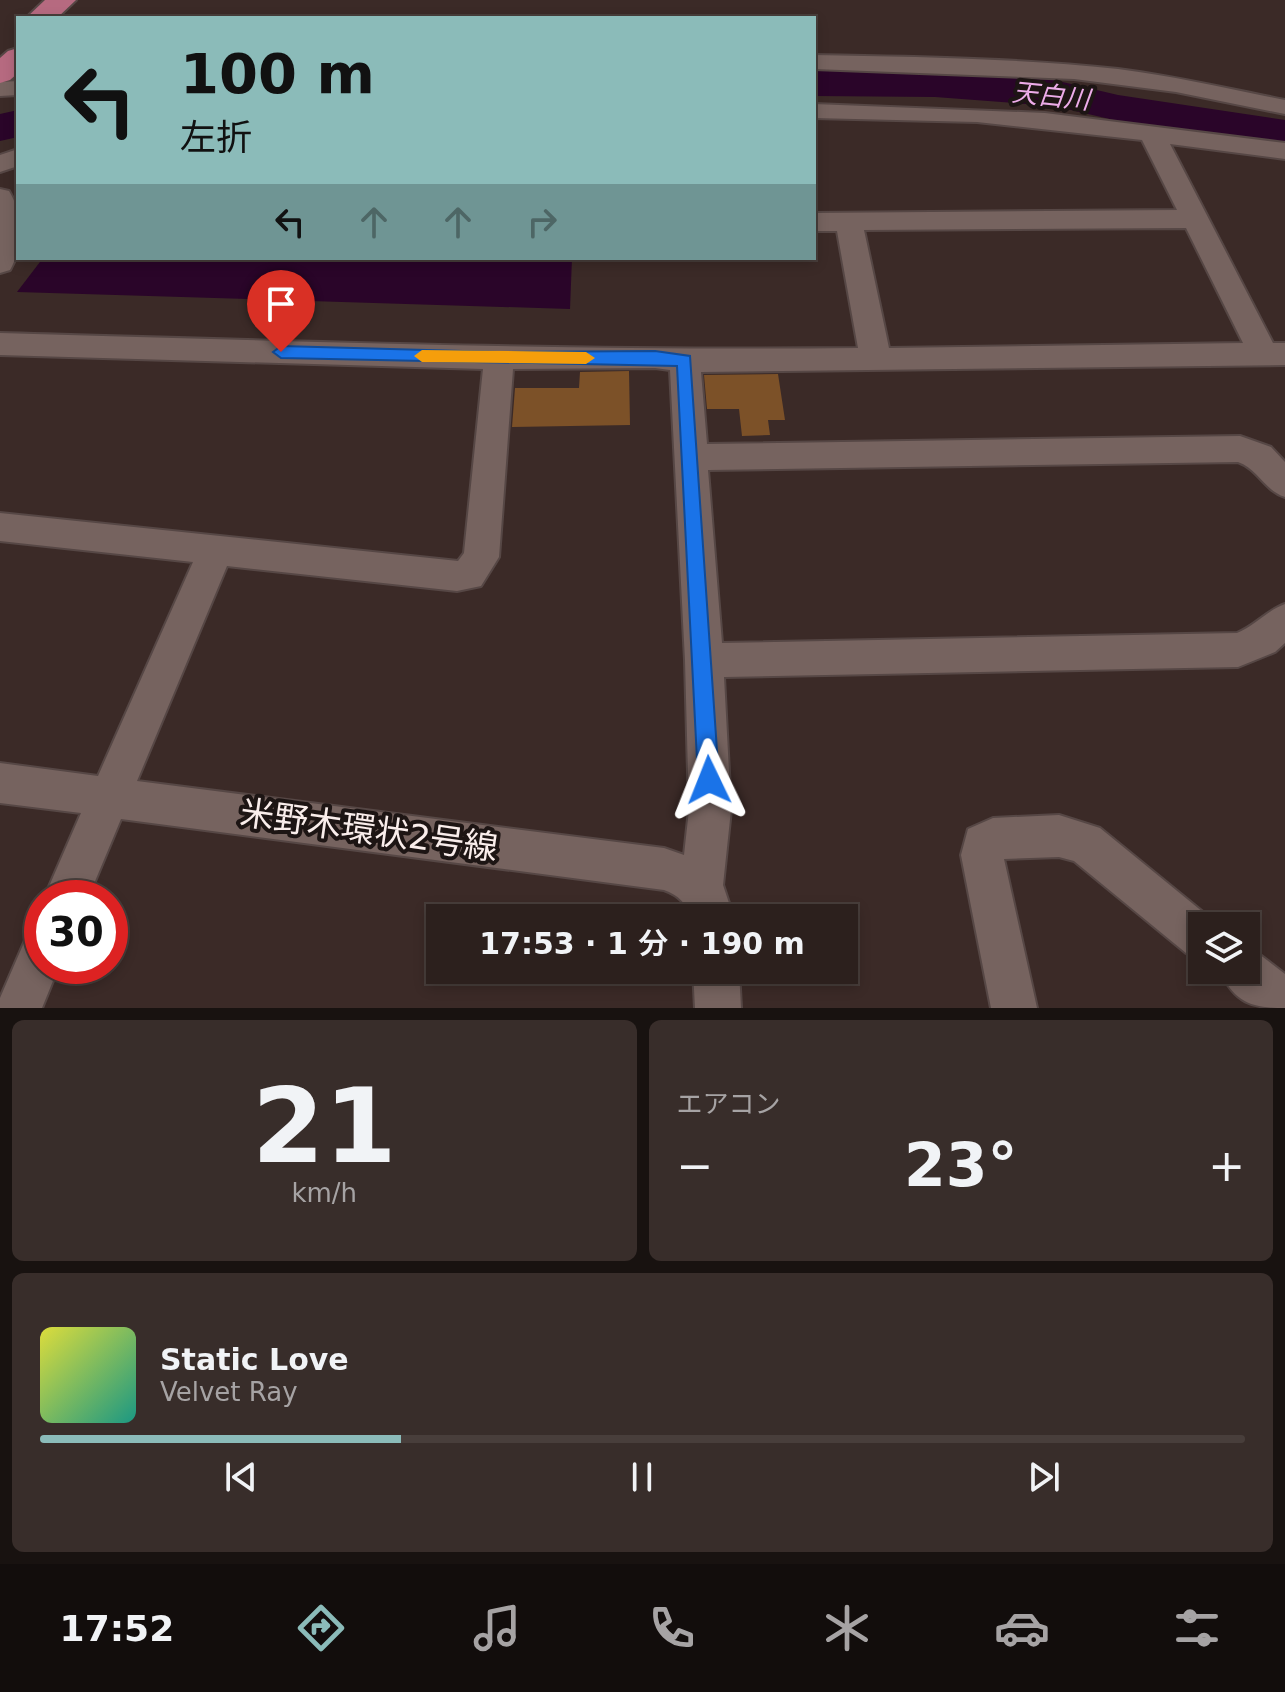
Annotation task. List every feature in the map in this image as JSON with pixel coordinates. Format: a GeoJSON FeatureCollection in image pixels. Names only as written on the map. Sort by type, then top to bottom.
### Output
{"type":"FeatureCollection","features":[{"type":"Feature","properties":{"kind":"main road"},"geometry":{"type":"LineString","coordinates":[[42,16],[62,0]]}},
{"type":"Feature","properties":{"kind":"main road"},"geometry":{"type":"LineString","coordinates":[[63,16],[82,0]]}},
{"type":"Feature","properties":{"kind":"main road"},"geometry":{"type":"LineString","coordinates":[[0,51],[16,38]]}},
{"type":"Feature","properties":{"kind":"main road"},"geometry":{"type":"LineString","coordinates":[[0,74],[16,59]]}},
{"type":"Feature","properties":{"kind":"street"},"geometry":{"type":"LineString","coordinates":[[816,62],[948,64],[1091,74],[1207,89],[1285,107]]}},
{"type":"Feature","properties":{"kind":"street"},"geometry":{"type":"LineString","coordinates":[[816,111],[977,115],[1151,132],[1285,151]]}},
{"type":"Feature","properties":{"kind":"street"},"geometry":{"type":"LineString","coordinates":[[0,344],[499,358],[655,357],[685,361],[1274,354],[1194,219],[1151,132]]}},
{"type":"Feature","properties":{"kind":"street"},"geometry":{"type":"LineString","coordinates":[[0,197],[11,245],[0,263]]}},
{"type":"Feature","properties":{"kind":"street"},"geometry":{"type":"LineString","coordinates":[[816,222],[1194,219]]}},
{"type":"Feature","properties":{"kind":"street"},"geometry":{"type":"LineString","coordinates":[[849,222],[876,360]]}},
{"type":"Feature","properties":{"kind":"street"},"geometry":{"type":"LineString","coordinates":[[0,527],[468,575],[481,557],[499,358]]}},
{"type":"Feature","properties":{"kind":"street"},"geometry":{"type":"LineString","coordinates":[[685,361],[704,660],[710,810],[707,904]]}},
{"type":"Feature","properties":{"kind":"street"},"geometry":{"type":"LineString","coordinates":[[691,457],[1240,449],[1259,456],[1285,484]]}},
{"type":"Feature","properties":{"kind":"street"},"geometry":{"type":"LineString","coordinates":[[74,880],[216,550]]}},
{"type":"Feature","properties":{"kind":"street"},"geometry":{"type":"LineString","coordinates":[[704,660],[1238,650],[1262,640],[1285,620]]}},
{"type":"Feature","properties":{"kind":"street","name":"米野木環状2号線"},"geometry":{"type":"LineString","coordinates":[[0,783],[664,869],[686,875],[707,904]]}},
{"type":"Feature","properties":{"kind":"street"},"geometry":{"type":"LineString","coordinates":[[1014,1008],[982,855],[983,844],[993,839],[1059,836],[1085,843],[1188,926]]}},
{"type":"Feature","properties":{"kind":"street"},"geometry":{"type":"LineString","coordinates":[[1260,983],[1285,1003]]}},
{"type":"Feature","properties":{"kind":"street"},"geometry":{"type":"LineString","coordinates":[[19,1008],[29,984]]}},
{"type":"Feature","properties":{"kind":"street"},"geometry":{"type":"LineString","coordinates":[[717,984],[718,1008]]}},
{"type":"Feature","properties":{"kind":"shaded area"},"geometry":{"type":"Polygon","coordinates":[[[41,260],[572,260],[570,309],[17,292],[41,260]]]}},
{"type":"Feature","properties":{"kind":"building"},"geometry":{"type":"Polygon","coordinates":[[[629,371],[630,425],[512,427],[515,388],[579,388],[580,372],[629,371]]]}},
{"type":"Feature","properties":{"kind":"building"},"geometry":{"type":"Polygon","coordinates":[[[778,374],[785,420],[768,420],[770,435],[742,436],[739,409],[707,409],[704,375],[778,374]]]}},
{"type":"Feature","properties":{"kind":"waterway","name":"天白川"},"geometry":{"type":"LineString","coordinates":[[816,83],[935,84],[1054,93],[1118,108],[1285,133]]}},
{"type":"Feature","properties":{"kind":"waterway","name":"天白川"},"geometry":{"type":"LineString","coordinates":[[0,128],[16,124]]}},
{"type":"Feature","properties":{"kind":"tunnel"},"geometry":{"type":"LineString","coordinates":[[0,82],[16,80]]}},
{"type":"Feature","properties":{"kind":"slow traffic"},"geometry":{"type":"LineString","coordinates":[[422,356],[586,358]]}},
{"type":"Feature","properties":{"kind":"route"},"geometry":{"type":"LineString","coordinates":[[281,352],[499,358],[655,357],[685,361],[709,780]]}}]}
